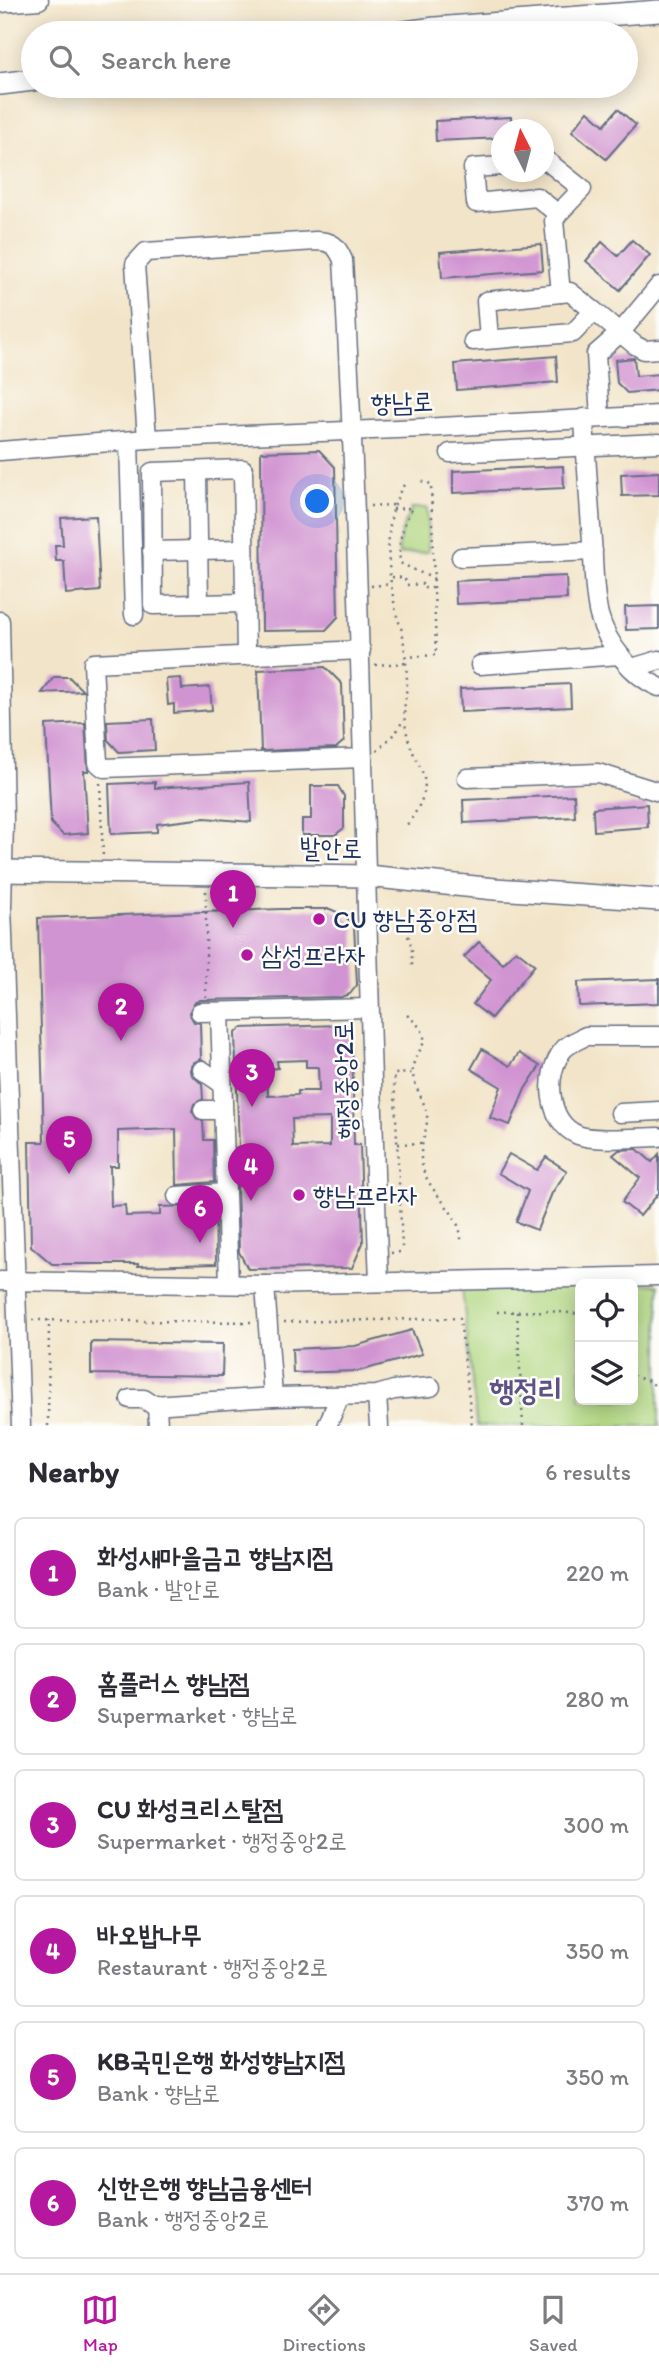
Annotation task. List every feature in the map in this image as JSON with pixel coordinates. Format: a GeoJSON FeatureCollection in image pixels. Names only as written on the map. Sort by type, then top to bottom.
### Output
{"type":"FeatureCollection","features":[{"type":"Feature","properties":{"kind":"main road"},"geometry":{"type":"LineString","coordinates":[[527,21],[659,11]]}},
{"type":"Feature","properties":{"kind":"main road"},"geometry":{"type":"LineString","coordinates":[[0,84],[21,81]]}},
{"type":"Feature","properties":{"kind":"main road","name":"발안로"},"geometry":{"type":"LineString","coordinates":[[1,872],[368,876],[495,889],[659,900]]}},
{"type":"Feature","properties":{"kind":"street"},"geometry":{"type":"LineString","coordinates":[[0,3],[38,0]]}},
{"type":"Feature","properties":{"kind":"street"},"geometry":{"type":"LineString","coordinates":[[491,167],[473,168],[470,203],[537,198],[558,215]]}},
{"type":"Feature","properties":{"kind":"street"},"geometry":{"type":"LineString","coordinates":[[554,167],[582,189],[554,221],[561,293]]}},
{"type":"Feature","properties":{"kind":"street","name":"행정중앙2로"},"geometry":{"type":"LineString","coordinates":[[134,615],[138,440],[135,264],[146,252],[329,241],[338,248],[343,260],[353,430],[379,1282]]}},
{"type":"Feature","properties":{"kind":"street"},"geometry":{"type":"LineString","coordinates":[[659,286],[620,333],[596,355],[592,417],[586,447],[600,617],[611,642],[626,661],[647,682],[659,687]]}},
{"type":"Feature","properties":{"kind":"street"},"geometry":{"type":"LineString","coordinates":[[594,311],[573,333],[481,340],[486,301],[570,292],[644,350],[659,349]]}},
{"type":"Feature","properties":{"kind":"street","name":"향남로"},"geometry":{"type":"LineString","coordinates":[[0,451],[138,440],[659,415]]}},
{"type":"Feature","properties":{"kind":"street"},"geometry":{"type":"LineString","coordinates":[[450,453],[659,443]]}},
{"type":"Feature","properties":{"kind":"street"},"geometry":{"type":"LineString","coordinates":[[245,603],[153,605],[152,472],[243,469],[246,656]]}},
{"type":"Feature","properties":{"kind":"street"},"geometry":{"type":"LineString","coordinates":[[197,471],[199,604]]}},
{"type":"Feature","properties":{"kind":"street"},"geometry":{"type":"LineString","coordinates":[[152,551],[244,549]]}},
{"type":"Feature","properties":{"kind":"street"},"geometry":{"type":"LineString","coordinates":[[461,557],[593,551]]}},
{"type":"Feature","properties":{"kind":"street"},"geometry":{"type":"LineString","coordinates":[[0,621],[4,819],[1,872],[9,1282],[18,1320],[21,1426]]}},
{"type":"Feature","properties":{"kind":"street"},"geometry":{"type":"LineString","coordinates":[[361,658],[246,656],[93,663],[100,766],[108,769],[363,758]]}},
{"type":"Feature","properties":{"kind":"street"},"geometry":{"type":"LineString","coordinates":[[480,664],[659,660]]}},
{"type":"Feature","properties":{"kind":"street"},"geometry":{"type":"LineString","coordinates":[[467,778],[598,773],[659,793]]}},
{"type":"Feature","properties":{"kind":"street"},"geometry":{"type":"LineString","coordinates":[[229,1284],[223,1200],[222,1084],[209,1012],[286,1004],[369,1008]]}},
{"type":"Feature","properties":{"kind":"street"},"geometry":{"type":"LineString","coordinates":[[659,1036],[586,1036],[576,1040],[564,1049],[555,1065],[551,1089],[558,1118],[578,1135],[601,1138],[659,1137]]}},
{"type":"Feature","properties":{"kind":"street"},"geometry":{"type":"LineString","coordinates":[[202,1070],[222,1084]]}},
{"type":"Feature","properties":{"kind":"street"},"geometry":{"type":"LineString","coordinates":[[203,1110],[223,1110]]}},
{"type":"Feature","properties":{"kind":"street"},"geometry":{"type":"LineString","coordinates":[[621,1113],[659,1111]]}},
{"type":"Feature","properties":{"kind":"street"},"geometry":{"type":"LineString","coordinates":[[177,1196],[223,1200]]}},
{"type":"Feature","properties":{"kind":"street"},"geometry":{"type":"LineString","coordinates":[[9,1282],[265,1285],[659,1276]]}},
{"type":"Feature","properties":{"kind":"street"},"geometry":{"type":"LineString","coordinates":[[265,1285],[273,1397]]}},
{"type":"Feature","properties":{"kind":"street"},"geometry":{"type":"LineString","coordinates":[[130,1399],[144,1399],[157,1404],[273,1397],[377,1395],[394,1390],[431,1387]]}},
{"type":"Feature","properties":{"kind":"street"},"geometry":{"type":"LineString","coordinates":[[377,1395],[379,1426]]}},
{"type":"Feature","properties":{"kind":"street"},"geometry":{"type":"LineString","coordinates":[[327,1426],[340,1396]]}},
{"type":"Feature","properties":{"kind":"street"},"geometry":{"type":"LineString","coordinates":[[157,1404],[158,1426]]}},
{"type":"Feature","properties":{"kind":"path"},"geometry":{"type":"LineString","coordinates":[[405,657],[436,655],[430,485],[421,481]]}},
{"type":"Feature","properties":{"kind":"path"},"geometry":{"type":"LineString","coordinates":[[404,485],[394,507],[389,531],[392,577],[397,615],[403,632],[407,684],[404,719],[409,747],[425,773],[426,786],[421,806],[408,825]]}},
{"type":"Feature","properties":{"kind":"path"},"geometry":{"type":"LineString","coordinates":[[356,506],[412,508],[398,544],[400,562],[434,579]]}},
{"type":"Feature","properties":{"kind":"path"},"geometry":{"type":"LineString","coordinates":[[392,577],[405,578],[406,585],[422,584],[422,588],[434,587]]}},
{"type":"Feature","properties":{"kind":"path"},"geometry":{"type":"LineString","coordinates":[[359,586],[393,584]]}},
{"type":"Feature","properties":{"kind":"path"},"geometry":{"type":"LineString","coordinates":[[361,658],[405,663]]}},
{"type":"Feature","properties":{"kind":"path"},"geometry":{"type":"LineString","coordinates":[[385,743],[404,719]]}},
{"type":"Feature","properties":{"kind":"path"},"geometry":{"type":"LineString","coordinates":[[100,766],[104,873]]}},
{"type":"Feature","properties":{"kind":"path"},"geometry":{"type":"LineString","coordinates":[[206,874],[209,1012]]}},
{"type":"Feature","properties":{"kind":"path"},"geometry":{"type":"LineString","coordinates":[[408,936],[412,968]]}},
{"type":"Feature","properties":{"kind":"path"},"geometry":{"type":"LineString","coordinates":[[407,1015],[422,1027],[424,1033],[413,1073],[426,1114],[427,1125],[421,1158],[433,1191],[458,1221],[461,1243]]}},
{"type":"Feature","properties":{"kind":"path"},"geometry":{"type":"LineString","coordinates":[[378,1253],[400,1252],[402,1247],[394,1074],[413,1073]]}},
{"type":"Feature","properties":{"kind":"path"},"geometry":{"type":"LineString","coordinates":[[398,1144],[422,1143]]}},
{"type":"Feature","properties":{"kind":"path"},"geometry":{"type":"LineString","coordinates":[[498,1312],[575,1314]]}},
{"type":"Feature","properties":{"kind":"path"},"geometry":{"type":"LineString","coordinates":[[517,1312],[523,1426]]}},
{"type":"Feature","properties":{"kind":"path"},"geometry":{"type":"LineString","coordinates":[[18,1320],[268,1322],[460,1318],[472,1426]]}},
{"type":"Feature","properties":{"kind":"path"},"geometry":{"type":"LineString","coordinates":[[48,1426],[49,1320]]}},
{"type":"Feature","properties":{"kind":"path"},"geometry":{"type":"LineString","coordinates":[[638,1378],[649,1381],[659,1389]]}},
{"type":"Feature","properties":{"kind":"green space"},"geometry":{"type":"Polygon","coordinates":[[[412,508],[427,508],[428,552],[399,554],[400,535],[412,508]]]}},
{"type":"Feature","properties":{"kind":"green space"},"geometry":{"type":"Polygon","coordinates":[[[564,1277],[588,1279],[575,1279],[575,1405],[638,1405],[638,1283],[659,1285],[659,1426],[477,1426],[461,1280],[564,1277]]]}},
{"type":"Feature","properties":{"kind":"building"},"geometry":{"type":"Polygon","coordinates":[[[618,109],[636,125],[606,159],[572,131],[588,111],[604,125],[618,109]]]}},
{"type":"Feature","properties":{"kind":"building"},"geometry":{"type":"Polygon","coordinates":[[[511,117],[511,119],[491,119],[491,138],[436,141],[435,121],[511,117]]]}},
{"type":"Feature","properties":{"kind":"building"},"geometry":{"type":"Polygon","coordinates":[[[632,240],[650,255],[620,290],[586,261],[602,242],[618,256],[632,240]]]}},
{"type":"Feature","properties":{"kind":"building"},"geometry":{"type":"Polygon","coordinates":[[[541,244],[543,270],[442,278],[440,252],[541,244]]]}},
{"type":"Feature","properties":{"kind":"building"},"geometry":{"type":"Polygon","coordinates":[[[556,356],[558,382],[457,390],[455,364],[556,356]]]}},
{"type":"Feature","properties":{"kind":"building"},"geometry":{"type":"Polygon","coordinates":[[[634,358],[636,376],[659,374],[659,390],[627,393],[617,383],[615,360],[634,358]]]}},
{"type":"Feature","properties":{"kind":"building"},"geometry":{"type":"Polygon","coordinates":[[[319,450],[335,467],[338,617],[326,630],[262,631],[261,452],[319,450]]]}},
{"type":"Feature","properties":{"kind":"building"},"geometry":{"type":"Polygon","coordinates":[[[563,466],[564,488],[453,493],[453,471],[563,466]]]}},
{"type":"Feature","properties":{"kind":"building"},"geometry":{"type":"Polygon","coordinates":[[[659,472],[659,495],[622,496],[621,474],[659,472]]]}},
{"type":"Feature","properties":{"kind":"building"},"geometry":{"type":"Polygon","coordinates":[[[96,516],[100,591],[66,594],[64,561],[56,561],[55,545],[63,545],[61,518],[96,516]]]}},
{"type":"Feature","properties":{"kind":"building"},"geometry":{"type":"Polygon","coordinates":[[[566,576],[567,599],[456,604],[455,581],[566,576]]]}},
{"type":"Feature","properties":{"kind":"building"},"geometry":{"type":"Polygon","coordinates":[[[659,606],[659,629],[626,630],[625,607],[659,606]]]}},
{"type":"Feature","properties":{"kind":"building"},"geometry":{"type":"Polygon","coordinates":[[[325,667],[342,684],[344,741],[336,748],[261,751],[258,670],[325,667]]]}},
{"type":"Feature","properties":{"kind":"building"},"geometry":{"type":"Polygon","coordinates":[[[54,677],[69,677],[83,691],[42,693],[54,677]]]}},
{"type":"Feature","properties":{"kind":"building"},"geometry":{"type":"Polygon","coordinates":[[[181,678],[182,689],[210,687],[212,710],[174,713],[174,704],[168,705],[166,679],[181,678]]]}},
{"type":"Feature","properties":{"kind":"building"},"geometry":{"type":"Polygon","coordinates":[[[570,684],[571,707],[461,712],[460,689],[570,684]]]}},
{"type":"Feature","properties":{"kind":"building"},"geometry":{"type":"Polygon","coordinates":[[[153,719],[155,750],[119,752],[108,740],[107,721],[153,719]]]}},
{"type":"Feature","properties":{"kind":"building"},"geometry":{"type":"Polygon","coordinates":[[[85,723],[88,771],[84,771],[88,833],[63,835],[51,823],[46,725],[85,723]]]}},
{"type":"Feature","properties":{"kind":"building"},"geometry":{"type":"Polygon","coordinates":[[[155,782],[155,788],[249,782],[251,822],[205,818],[157,824],[157,832],[111,834],[109,784],[155,782]]]}},
{"type":"Feature","properties":{"kind":"building"},"geometry":{"type":"Polygon","coordinates":[[[311,786],[338,786],[344,796],[344,828],[335,835],[302,835],[302,819],[311,819],[311,786]]]}},
{"type":"Feature","properties":{"kind":"building"},"geometry":{"type":"Polygon","coordinates":[[[574,795],[575,817],[464,823],[463,800],[574,795]]]}},
{"type":"Feature","properties":{"kind":"building"},"geometry":{"type":"Polygon","coordinates":[[[647,804],[648,827],[594,831],[593,808],[647,804]]]}},
{"type":"Feature","properties":{"kind":"building"},"geometry":{"type":"Polygon","coordinates":[[[330,909],[344,915],[354,925],[357,985],[350,994],[341,997],[200,1000],[194,1003],[189,1013],[194,1022],[200,1023],[201,1059],[193,1063],[191,1070],[192,1075],[202,1084],[203,1099],[194,1104],[192,1111],[197,1119],[203,1121],[204,1140],[213,1140],[214,1182],[177,1185],[176,1129],[118,1131],[118,1166],[110,1166],[111,1206],[125,1205],[126,1216],[160,1215],[160,1207],[215,1205],[216,1264],[52,1264],[31,1246],[29,1142],[44,1142],[38,918],[330,909]]]}},
{"type":"Feature","properties":{"kind":"building"},"geometry":{"type":"Polygon","coordinates":[[[479,942],[503,964],[516,950],[535,965],[491,1018],[473,1004],[491,980],[464,957],[479,942]]]}},
{"type":"Feature","properties":{"kind":"building"},"geometry":{"type":"Polygon","coordinates":[[[659,979],[659,1003],[579,1006],[578,982],[659,979]]]}},
{"type":"Feature","properties":{"kind":"building"},"geometry":{"type":"Polygon","coordinates":[[[341,1025],[352,1037],[354,1145],[360,1145],[363,1243],[352,1268],[248,1269],[239,1252],[235,1034],[241,1028],[341,1025]],[[306,1060],[277,1061],[278,1068],[267,1069],[268,1096],[319,1091],[318,1067],[306,1067],[306,1060]],[[330,1118],[292,1119],[293,1147],[330,1146],[330,1118]]]}},
{"type":"Feature","properties":{"kind":"building"},"geometry":{"type":"Polygon","coordinates":[[[482,1049],[510,1066],[519,1053],[540,1066],[525,1089],[510,1125],[490,1118],[501,1087],[471,1069],[482,1049]]]}},
{"type":"Feature","properties":{"kind":"building"},"geometry":{"type":"Polygon","coordinates":[[[637,1149],[652,1162],[659,1154],[659,1193],[640,1216],[622,1202],[640,1178],[613,1155],[619,1150],[637,1149]]]}},
{"type":"Feature","properties":{"kind":"building"},"geometry":{"type":"Polygon","coordinates":[[[509,1154],[537,1170],[546,1157],[567,1171],[552,1193],[537,1230],[516,1222],[528,1191],[498,1173],[509,1154]]]}},
{"type":"Feature","properties":{"kind":"building"},"geometry":{"type":"Polygon","coordinates":[[[412,1330],[422,1354],[359,1371],[293,1373],[292,1349],[355,1346],[412,1330]]]}},
{"type":"Feature","properties":{"kind":"building"},"geometry":{"type":"Polygon","coordinates":[[[91,1342],[223,1344],[222,1376],[91,1374],[91,1342]]]}},
{"type":"Feature","properties":{"kind":"place","name":"CU 향남중앙점"},"geometry":{"type":"Point","coordinates":[319,919]}},
{"type":"Feature","properties":{"kind":"place","name":"화성새마을금고 향남지점"},"geometry":{"type":"Point","coordinates":[233,928]}},
{"type":"Feature","properties":{"kind":"place","name":"삼성프라자"},"geometry":{"type":"Point","coordinates":[247,955]}},
{"type":"Feature","properties":{"kind":"place","name":"홈플러스 향남점"},"geometry":{"type":"Point","coordinates":[121,1041]}},
{"type":"Feature","properties":{"kind":"place","name":"CU 화성크리스탈점"},"geometry":{"type":"Point","coordinates":[252,1107]}},
{"type":"Feature","properties":{"kind":"place","name":"KB국민은행 화성향남지점"},"geometry":{"type":"Point","coordinates":[69,1174]}},
{"type":"Feature","properties":{"kind":"place","name":"향남프라자"},"geometry":{"type":"Point","coordinates":[299,1195]}},
{"type":"Feature","properties":{"kind":"place","name":"바오밥나무"},"geometry":{"type":"Point","coordinates":[251,1201]}},
{"type":"Feature","properties":{"kind":"place","name":"신한은행 향남금융센터"},"geometry":{"type":"Point","coordinates":[200,1243]}},
{"type":"Feature","properties":{"kind":"district","name":"행정리"},"geometry":{"type":"Point","coordinates":[526,1389]}}]}
